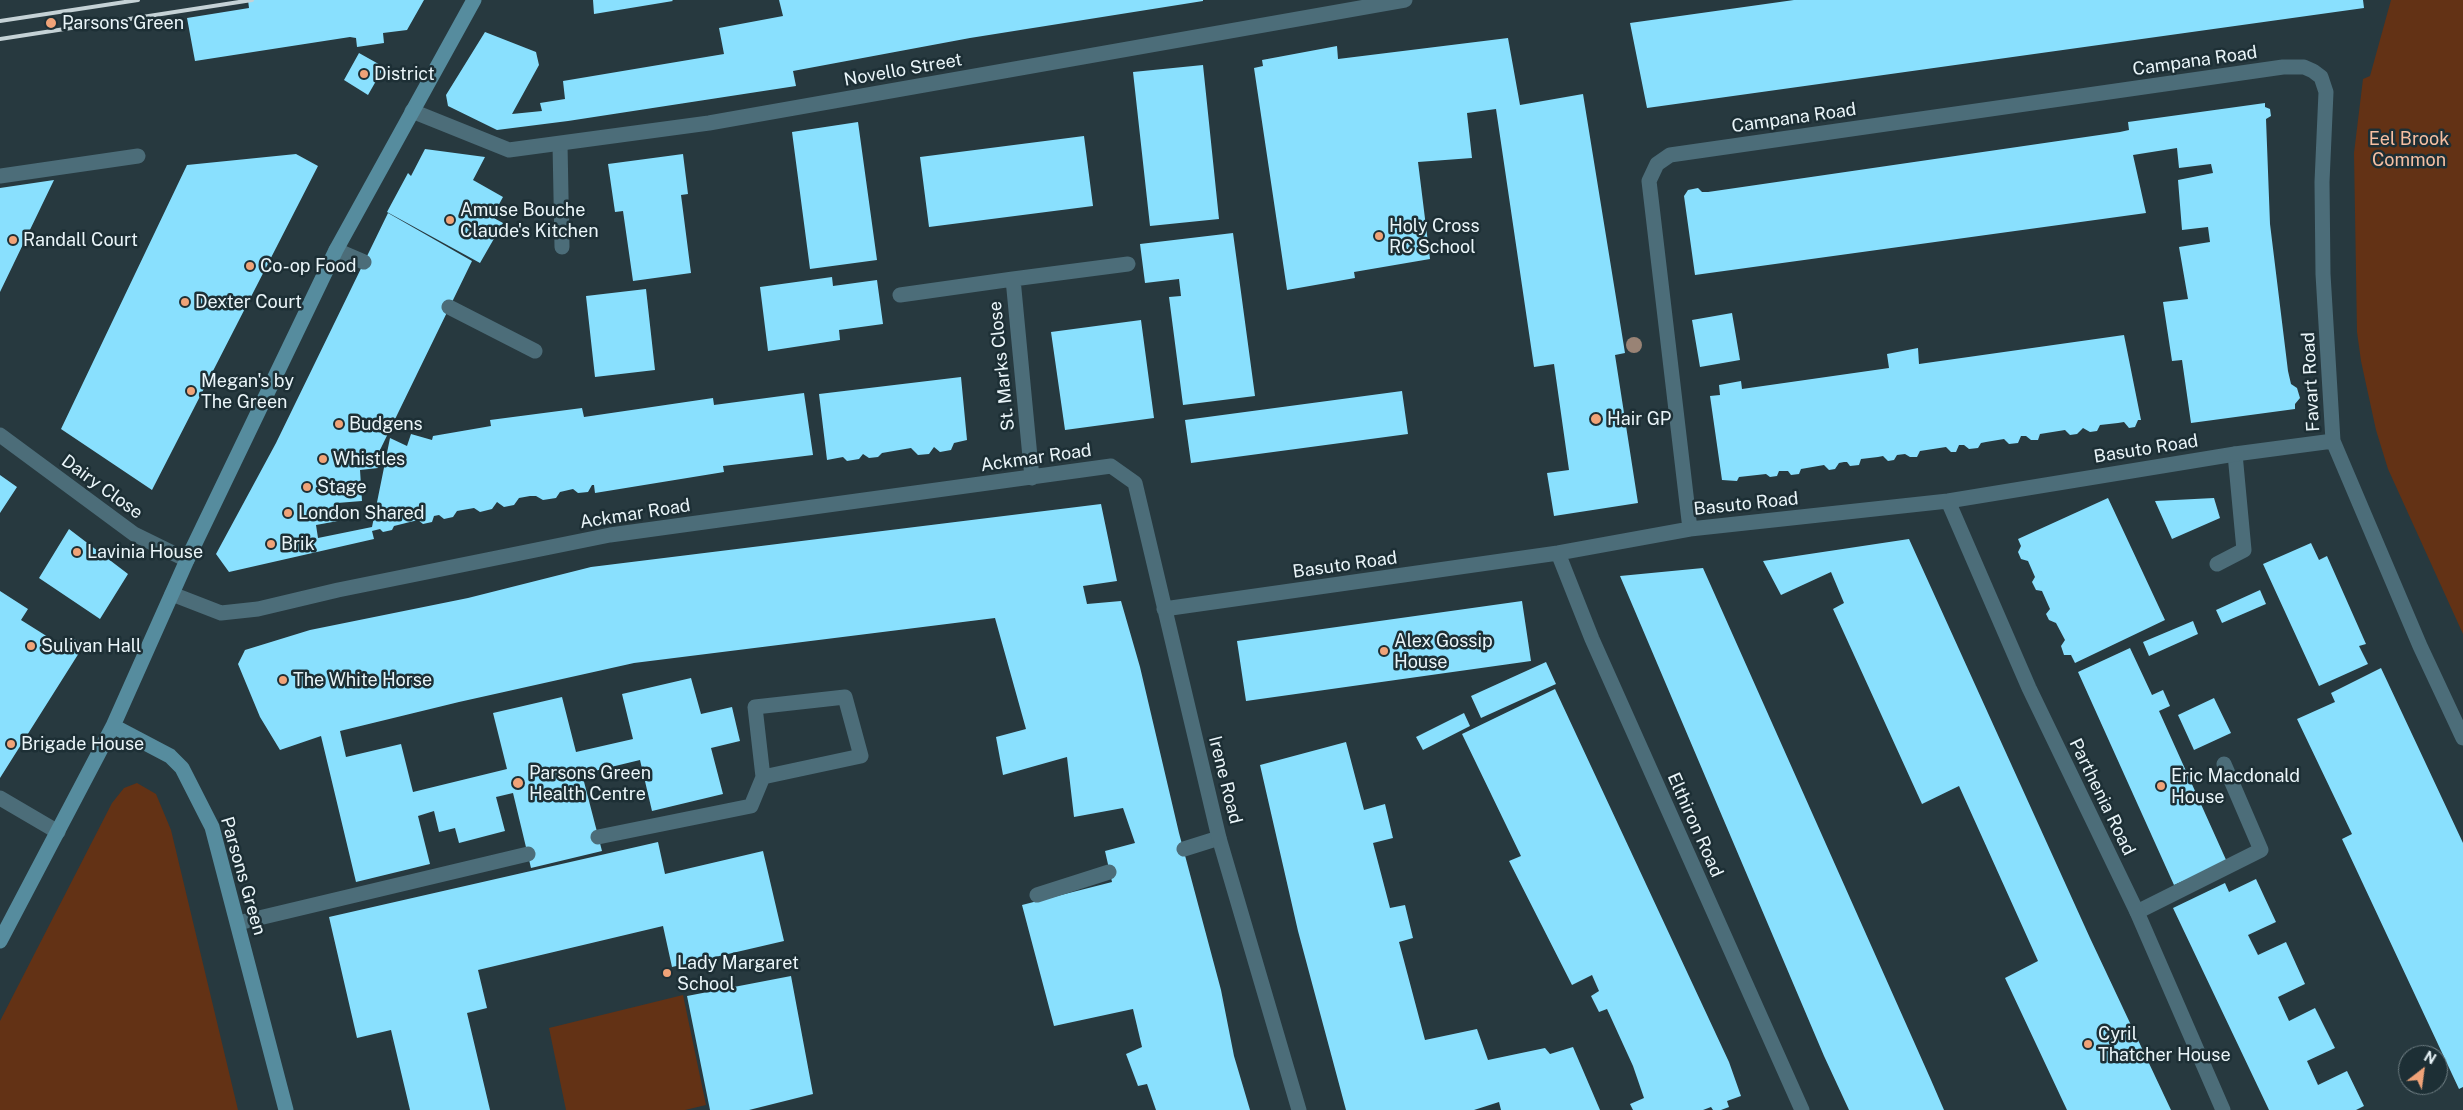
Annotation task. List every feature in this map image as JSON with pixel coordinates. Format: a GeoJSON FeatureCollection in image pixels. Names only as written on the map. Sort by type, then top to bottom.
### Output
{"type":"FeatureCollection","features":[{"type":"Feature","properties":{"kind":"street"},"geometry":{"type":"LineString","coordinates":[[0,941],[113,726],[187,560],[336,250],[474,0]]}},
{"type":"Feature","properties":{"kind":"street","name":"Novello Street"},"geometry":{"type":"LineString","coordinates":[[412,111],[509,150],[718,121],[1405,0]]}},
{"type":"Feature","properties":{"kind":"street","name":"Campana Road"},"geometry":{"type":"LineString","coordinates":[[1690,529],[1649,181],[1657,164],[1670,154],[2283,67],[2304,67]]}},
{"type":"Feature","properties":{"kind":"street","name":"Favart Road"},"geometry":{"type":"LineString","coordinates":[[2304,67],[2314,71],[2321,78],[2326,92],[2322,182],[2324,274],[2333,441],[2420,646],[2463,738]]}},
{"type":"Feature","properties":{"kind":"street"},"geometry":{"type":"LineString","coordinates":[[560,144],[562,247]]}},
{"type":"Feature","properties":{"kind":"street"},"geometry":{"type":"LineString","coordinates":[[0,176],[138,156]]}},
{"type":"Feature","properties":{"kind":"street"},"geometry":{"type":"LineString","coordinates":[[336,250],[364,262]]}},
{"type":"Feature","properties":{"kind":"street","name":"St. Marks Close"},"geometry":{"type":"LineString","coordinates":[[900,295],[1128,264]]}},
{"type":"Feature","properties":{"kind":"street","name":"St. Marks Close"},"geometry":{"type":"LineString","coordinates":[[1013,279],[1032,478]]}},
{"type":"Feature","properties":{"kind":"street"},"geometry":{"type":"LineString","coordinates":[[449,307],[535,351]]}},
{"type":"Feature","properties":{"kind":"street","name":"Dairy Close"},"geometry":{"type":"LineString","coordinates":[[0,435],[134,534],[187,560]]}},
{"type":"Feature","properties":{"kind":"street","name":"Basuto Road"},"geometry":{"type":"LineString","coordinates":[[1164,609],[1558,553],[1690,529],[1948,501],[2236,454],[2333,441]]}},
{"type":"Feature","properties":{"kind":"street"},"geometry":{"type":"LineString","coordinates":[[2217,564],[2244,550],[2236,454]]}},
{"type":"Feature","properties":{"kind":"street","name":"Ackmar Road"},"geometry":{"type":"LineString","coordinates":[[172,594],[221,613],[258,609],[338,590],[610,535],[1111,466]]}},
{"type":"Feature","properties":{"kind":"street","name":"Irene Road"},"geometry":{"type":"LineString","coordinates":[[1111,466],[1135,482],[1219,838],[1299,1110]]}},
{"type":"Feature","properties":{"kind":"street","name":"Parthenia Road"},"geometry":{"type":"LineString","coordinates":[[1948,501],[2029,688],[2137,912],[2223,1110]]}},
{"type":"Feature","properties":{"kind":"street","name":"Elthiron Road"},"geometry":{"type":"LineString","coordinates":[[1558,553],[1592,639],[1802,1110]]}},
{"type":"Feature","properties":{"kind":"street"},"geometry":{"type":"LineString","coordinates":[[598,837],[750,806],[763,777],[755,707],[845,697],[861,756],[763,777]]}},
{"type":"Feature","properties":{"kind":"street","name":"Parsons Green"},"geometry":{"type":"LineString","coordinates":[[113,726],[170,756],[182,768],[212,827],[286,1110]]}},
{"type":"Feature","properties":{"kind":"street"},"geometry":{"type":"LineString","coordinates":[[2137,912],[2261,850],[2224,764]]}},
{"type":"Feature","properties":{"kind":"street"},"geometry":{"type":"LineString","coordinates":[[0,798],[58,832]]}},
{"type":"Feature","properties":{"kind":"street"},"geometry":{"type":"LineString","coordinates":[[1184,849],[1219,838]]}},
{"type":"Feature","properties":{"kind":"street"},"geometry":{"type":"LineString","coordinates":[[238,923],[528,854]]}},
{"type":"Feature","properties":{"kind":"street"},"geometry":{"type":"LineString","coordinates":[[1037,895],[1109,872]]}},
{"type":"Feature","properties":{"kind":"green space","name":"Eel Brook Common"},"geometry":{"type":"Polygon","coordinates":[[[2391,0],[2463,0],[2463,634],[2388,469],[2376,430],[2361,361],[2357,332],[2354,153],[2363,79],[2370,76],[2391,0]]]}},
{"type":"Feature","properties":{"kind":"green space"},"geometry":{"type":"Polygon","coordinates":[[[137,783],[156,794],[171,830],[238,1110],[0,1110],[0,1021],[112,803],[124,788],[137,783]]]}},
{"type":"Feature","properties":{"kind":"green space"},"geometry":{"type":"Polygon","coordinates":[[[683,995],[706,1105],[685,1110],[566,1110],[549,1028],[683,995]]]}},
{"type":"Feature","properties":{"kind":"building"},"geometry":{"type":"Polygon","coordinates":[[[248,0],[424,0],[407,30],[383,33],[384,43],[357,47],[356,38],[350,37],[195,61],[187,18],[249,8],[248,0]]]}},
{"type":"Feature","properties":{"kind":"building"},"geometry":{"type":"Polygon","coordinates":[[[593,0],[672,0],[673,1],[594,14],[593,0]]]}},
{"type":"Feature","properties":{"kind":"building"},"geometry":{"type":"Polygon","coordinates":[[[779,0],[1203,1],[970,38],[793,71],[796,86],[568,121],[497,130],[448,106],[446,95],[485,32],[536,52],[539,65],[512,114],[542,111],[540,103],[565,99],[563,81],[724,54],[719,28],[783,16],[779,0]]]}},
{"type":"Feature","properties":{"kind":"building"},"geometry":{"type":"Polygon","coordinates":[[[1794,0],[2363,0],[2364,8],[1647,108],[1630,23],[1794,0]]]}},
{"type":"Feature","properties":{"kind":"building"},"geometry":{"type":"Polygon","coordinates":[[[1508,38],[1520,105],[1583,94],[1625,353],[1615,355],[1638,503],[1554,516],[1547,473],[1569,470],[1554,364],[1534,367],[1496,109],[1467,113],[1472,158],[1418,162],[1430,259],[1354,272],[1355,278],[1287,290],[1254,68],[1263,66],[1262,60],[1337,46],[1338,59],[1508,38]]]}},
{"type":"Feature","properties":{"kind":"building","name":"District"},"geometry":{"type":"Polygon","coordinates":[[[359,53],[384,67],[368,95],[344,80],[359,53]]]}},
{"type":"Feature","properties":{"kind":"building"},"geometry":{"type":"Polygon","coordinates":[[[1203,65],[1219,219],[1150,226],[1133,72],[1203,65]]]}},
{"type":"Feature","properties":{"kind":"building"},"geometry":{"type":"Polygon","coordinates":[[[2265,103],[2265,107],[2270,109],[2271,116],[2266,119],[2270,224],[2288,371],[2291,384],[2297,388],[2300,398],[2295,404],[2295,409],[2191,423],[2182,360],[2172,361],[2163,302],[2188,299],[2179,247],[2210,242],[2208,227],[2182,230],[2178,180],[2213,173],[2211,164],[2179,168],[2177,148],[2133,155],[2146,213],[1695,275],[1684,196],[1688,190],[1698,188],[1702,192],[1708,192],[2120,132],[2129,130],[2128,122],[2265,103]]]}},
{"type":"Feature","properties":{"kind":"building"},"geometry":{"type":"Polygon","coordinates":[[[858,122],[877,260],[810,269],[792,132],[858,122]]]}},
{"type":"Feature","properties":{"kind":"building"},"geometry":{"type":"Polygon","coordinates":[[[1084,136],[1093,206],[929,227],[920,157],[1084,136]]]}},
{"type":"Feature","properties":{"kind":"building","name":"Amuse Bouche Claude's Kitchen"},"geometry":{"type":"Polygon","coordinates":[[[425,149],[485,157],[473,180],[503,197],[492,217],[503,223],[480,263],[387,212],[408,173],[411,176],[425,149]]]}},
{"type":"Feature","properties":{"kind":"building","name":"Dexter Court"},"geometry":{"type":"Polygon","coordinates":[[[296,154],[318,166],[152,490],[61,429],[187,165],[296,154]]]}},
{"type":"Feature","properties":{"kind":"building"},"geometry":{"type":"Polygon","coordinates":[[[683,154],[688,194],[681,195],[691,273],[633,281],[623,211],[615,212],[608,164],[683,154]]]}},
{"type":"Feature","properties":{"kind":"building","name":"Randall Court"},"geometry":{"type":"Polygon","coordinates":[[[54,180],[0,292],[0,188],[54,180]]]}},
{"type":"Feature","properties":{"kind":"building"},"geometry":{"type":"Polygon","coordinates":[[[388,213],[472,261],[380,450],[378,468],[360,470],[362,501],[337,503],[338,521],[316,525],[318,538],[372,527],[390,438],[407,446],[411,434],[432,440],[433,436],[491,426],[490,420],[582,408],[584,417],[713,398],[714,405],[804,393],[813,455],[723,466],[724,472],[595,493],[594,485],[592,485],[588,492],[578,493],[573,489],[560,492],[556,498],[543,500],[536,496],[530,496],[519,498],[514,505],[504,507],[497,502],[492,509],[480,512],[474,508],[457,511],[453,517],[444,519],[439,515],[434,516],[432,522],[423,524],[418,520],[394,526],[392,530],[383,532],[380,529],[372,531],[374,539],[229,572],[216,554],[276,443],[388,213]]]}},
{"type":"Feature","properties":{"kind":"building"},"geometry":{"type":"Polygon","coordinates":[[[1233,233],[1255,396],[1183,405],[1169,297],[1181,296],[1179,279],[1145,283],[1140,244],[1233,233]]]}},
{"type":"Feature","properties":{"kind":"building"},"geometry":{"type":"Polygon","coordinates":[[[832,277],[833,286],[877,280],[883,324],[839,330],[840,340],[768,351],[760,287],[832,277]]]}},
{"type":"Feature","properties":{"kind":"building"},"geometry":{"type":"Polygon","coordinates":[[[646,289],[655,370],[595,377],[586,296],[646,289]]]}},
{"type":"Feature","properties":{"kind":"building"},"geometry":{"type":"Polygon","coordinates":[[[1732,313],[1740,360],[1700,367],[1692,320],[1732,313]]]}},
{"type":"Feature","properties":{"kind":"building"},"geometry":{"type":"Polygon","coordinates":[[[1141,320],[1154,418],[1065,430],[1051,332],[1141,320]]]}},
{"type":"Feature","properties":{"kind":"building"},"geometry":{"type":"Polygon","coordinates":[[[2124,335],[2141,420],[2138,420],[2135,427],[2129,428],[2124,422],[2100,425],[2097,431],[2090,432],[2083,428],[2077,434],[2070,435],[2065,430],[2040,434],[2038,440],[2031,440],[2026,436],[2021,436],[2018,443],[2009,444],[2004,439],[1981,443],[1978,448],[1969,449],[1964,445],[1959,445],[1956,452],[1951,452],[1946,447],[1920,451],[1917,457],[1910,457],[1905,454],[1897,455],[1894,460],[1888,461],[1883,456],[1861,459],[1859,465],[1850,466],[1847,462],[1844,462],[1839,463],[1835,469],[1829,470],[1824,465],[1801,469],[1799,474],[1791,475],[1788,471],[1779,471],[1777,476],[1770,477],[1766,474],[1739,477],[1737,481],[1722,480],[1710,396],[1720,395],[1719,385],[1741,381],[1742,389],[1889,368],[1887,354],[1918,348],[1919,364],[2124,335]]]}},
{"type":"Feature","properties":{"kind":"building"},"geometry":{"type":"Polygon","coordinates":[[[961,377],[967,440],[954,443],[951,450],[940,452],[934,447],[929,454],[918,455],[911,448],[882,453],[878,457],[869,458],[863,454],[859,459],[847,461],[843,457],[827,460],[819,394],[961,377]]]}},
{"type":"Feature","properties":{"kind":"building"},"geometry":{"type":"Polygon","coordinates":[[[1402,391],[1408,434],[1191,463],[1185,420],[1402,391]]]}},
{"type":"Feature","properties":{"kind":"building"},"geometry":{"type":"Polygon","coordinates":[[[0,475],[17,487],[0,513],[0,475]]]}},
{"type":"Feature","properties":{"kind":"building"},"geometry":{"type":"Polygon","coordinates":[[[2108,498],[2165,620],[2075,663],[2071,655],[2064,655],[2061,646],[2065,640],[2056,623],[2049,620],[2046,614],[2050,609],[2042,591],[2036,590],[2032,582],[2035,577],[2028,561],[2021,559],[2018,552],[2021,546],[2018,539],[2108,498]]]}},
{"type":"Feature","properties":{"kind":"building"},"geometry":{"type":"Polygon","coordinates":[[[2214,498],[2220,518],[2172,539],[2155,501],[2214,498]]]}},
{"type":"Feature","properties":{"kind":"building"},"geometry":{"type":"Polygon","coordinates":[[[1101,504],[1117,581],[1083,586],[1087,604],[1121,601],[1140,667],[1179,833],[1221,990],[1234,1056],[1250,1110],[1156,1110],[1147,1084],[1138,1086],[1126,1054],[1142,1047],[1133,1009],[1054,1026],[1022,905],[1112,882],[1105,851],[1135,843],[1123,808],[1074,817],[1067,757],[1003,775],[996,737],[1026,729],[995,618],[634,663],[340,731],[346,757],[401,744],[413,792],[507,769],[493,713],[562,697],[576,752],[633,739],[622,694],[691,678],[701,714],[732,707],[740,741],[711,748],[723,794],[652,811],[640,760],[582,774],[602,851],[531,868],[513,793],[496,797],[505,831],[459,843],[455,828],[439,832],[434,811],[418,816],[430,864],[356,882],[321,736],[280,750],[260,717],[238,664],[245,650],[310,630],[468,598],[591,567],[1101,504]]]}},
{"type":"Feature","properties":{"kind":"building","name":"Lavinia House"},"geometry":{"type":"Polygon","coordinates":[[[69,529],[128,574],[100,619],[39,578],[69,529]]]}},
{"type":"Feature","properties":{"kind":"building"},"geometry":{"type":"Polygon","coordinates":[[[1909,539],[2090,938],[2171,1110],[2067,1110],[2005,978],[2038,961],[1959,786],[1922,804],[1833,609],[1844,603],[1831,572],[1781,595],[1763,561],[1909,539]]]}},
{"type":"Feature","properties":{"kind":"building"},"geometry":{"type":"Polygon","coordinates":[[[2311,543],[2319,560],[2327,556],[2366,644],[2359,646],[2368,664],[2319,686],[2263,564],[2311,543]]]}},
{"type":"Feature","properties":{"kind":"building"},"geometry":{"type":"Polygon","coordinates":[[[1703,568],[1944,1110],[1849,1110],[1824,1056],[1620,576],[1703,568]]]}},
{"type":"Feature","properties":{"kind":"building"},"geometry":{"type":"Polygon","coordinates":[[[2260,590],[2266,604],[2222,623],[2216,610],[2260,590]]]}},
{"type":"Feature","properties":{"kind":"building","name":"Sulivan Hall"},"geometry":{"type":"Polygon","coordinates":[[[0,591],[28,609],[21,620],[64,647],[71,637],[84,645],[0,778],[0,591]]]}},
{"type":"Feature","properties":{"kind":"building","name":"Alex Gossip House"},"geometry":{"type":"Polygon","coordinates":[[[1522,601],[1531,661],[1246,701],[1237,641],[1522,601]]]}},
{"type":"Feature","properties":{"kind":"building"},"geometry":{"type":"Polygon","coordinates":[[[2193,621],[2198,634],[2149,656],[2143,642],[2193,621]]]}},
{"type":"Feature","properties":{"kind":"building","name":"Eric Macdonald House"},"geometry":{"type":"Polygon","coordinates":[[[2130,648],[2152,695],[2163,690],[2170,706],[2159,711],[2227,862],[2174,885],[2078,672],[2130,648]]]}},
{"type":"Feature","properties":{"kind":"building"},"geometry":{"type":"Polygon","coordinates":[[[1546,662],[1556,684],[1481,718],[1471,696],[1546,662]]]}},
{"type":"Feature","properties":{"kind":"building"},"geometry":{"type":"Polygon","coordinates":[[[2381,668],[2463,843],[2463,1087],[2459,1089],[2448,1065],[2448,1045],[2438,1045],[2342,839],[2352,834],[2297,719],[2335,702],[2331,693],[2381,668]]]}},
{"type":"Feature","properties":{"kind":"building"},"geometry":{"type":"Polygon","coordinates":[[[1555,689],[1729,1062],[1741,1096],[1727,1101],[1729,1107],[1721,1110],[1713,1110],[1711,1107],[1703,1110],[1633,1110],[1630,1104],[1644,1098],[1633,1066],[1607,1009],[1599,1012],[1591,996],[1599,991],[1592,975],[1572,985],[1509,861],[1521,856],[1462,734],[1555,689]]]}},
{"type":"Feature","properties":{"kind":"building"},"geometry":{"type":"Polygon","coordinates":[[[2214,698],[2231,733],[2194,750],[2178,715],[2214,698]]]}},
{"type":"Feature","properties":{"kind":"building"},"geometry":{"type":"Polygon","coordinates":[[[1464,713],[1470,726],[1423,750],[1416,737],[1464,713]]]}},
{"type":"Feature","properties":{"kind":"building"},"geometry":{"type":"Polygon","coordinates":[[[1346,742],[1364,810],[1385,804],[1393,838],[1373,843],[1390,908],[1405,905],[1413,938],[1399,942],[1425,1040],[1477,1029],[1488,1060],[1545,1048],[1550,1054],[1573,1047],[1600,1110],[1501,1110],[1499,1102],[1474,1110],[1346,1110],[1298,931],[1260,765],[1346,742]]]}},
{"type":"Feature","properties":{"kind":"building"},"geometry":{"type":"Polygon","coordinates":[[[658,842],[665,874],[763,851],[784,941],[672,967],[663,926],[478,970],[487,1008],[467,1013],[490,1110],[410,1110],[391,1030],[357,1038],[329,917],[658,842]]]}},
{"type":"Feature","properties":{"kind":"building"},"geometry":{"type":"Polygon","coordinates":[[[2256,879],[2276,922],[2248,935],[2258,955],[2286,942],[2305,984],[2278,997],[2289,1021],[2315,1008],[2335,1048],[2307,1061],[2318,1085],[2347,1071],[2364,1106],[2356,1110],[2269,1110],[2173,908],[2225,883],[2229,892],[2256,879]]]}},
{"type":"Feature","properties":{"kind":"building"},"geometry":{"type":"Polygon","coordinates":[[[791,976],[813,1094],[749,1110],[710,1110],[687,996],[791,976]]]}},
{"type":"Feature","properties":{"kind":"railway"},"geometry":{"type":"LineString","coordinates":[[0,21],[138,0]]}},
{"type":"Feature","properties":{"kind":"railway"},"geometry":{"type":"LineString","coordinates":[[0,39],[252,0]]}},
{"type":"Feature","properties":{"kind":"place","name":"Parsons Green"},"geometry":{"type":"Point","coordinates":[51,23]}},
{"type":"Feature","properties":{"kind":"place","name":"District"},"geometry":{"type":"Point","coordinates":[364,74]}},
{"type":"Feature","properties":{"kind":"place","name":"Amuse Bouche Claude's Kitchen"},"geometry":{"type":"Point","coordinates":[450,220]}},
{"type":"Feature","properties":{"kind":"place","name":"Holy Cross RC School"},"geometry":{"type":"Point","coordinates":[1379,236]}},
{"type":"Feature","properties":{"kind":"place","name":"Randall Court"},"geometry":{"type":"Point","coordinates":[13,240]}},
{"type":"Feature","properties":{"kind":"place","name":"Co-op Food"},"geometry":{"type":"Point","coordinates":[250,266]}},
{"type":"Feature","properties":{"kind":"place","name":"Dexter Court"},"geometry":{"type":"Point","coordinates":[185,302]}},
{"type":"Feature","properties":{"kind":"place","name":"Megan's by The Green"},"geometry":{"type":"Point","coordinates":[191,391]}},
{"type":"Feature","properties":{"kind":"place","name":"Hair GP"},"geometry":{"type":"Point","coordinates":[1596,419]}},
{"type":"Feature","properties":{"kind":"place","name":"Budgens"},"geometry":{"type":"Point","coordinates":[339,424]}},
{"type":"Feature","properties":{"kind":"place","name":"Whistles"},"geometry":{"type":"Point","coordinates":[323,459]}},
{"type":"Feature","properties":{"kind":"place","name":"Stage"},"geometry":{"type":"Point","coordinates":[307,487]}},
{"type":"Feature","properties":{"kind":"place","name":"London Shared"},"geometry":{"type":"Point","coordinates":[288,513]}},
{"type":"Feature","properties":{"kind":"place","name":"Brik"},"geometry":{"type":"Point","coordinates":[271,544]}},
{"type":"Feature","properties":{"kind":"place","name":"Lavinia House"},"geometry":{"type":"Point","coordinates":[77,552]}},
{"type":"Feature","properties":{"kind":"place","name":"Sulivan Hall"},"geometry":{"type":"Point","coordinates":[31,646]}},
{"type":"Feature","properties":{"kind":"place","name":"Alex Gossip House"},"geometry":{"type":"Point","coordinates":[1384,651]}},
{"type":"Feature","properties":{"kind":"place","name":"The White Horse"},"geometry":{"type":"Point","coordinates":[283,680]}},
{"type":"Feature","properties":{"kind":"place","name":"Brigade House"},"geometry":{"type":"Point","coordinates":[11,744]}},
{"type":"Feature","properties":{"kind":"place","name":"Parsons Green Health Centre"},"geometry":{"type":"Point","coordinates":[518,783]}},
{"type":"Feature","properties":{"kind":"place","name":"Eric Macdonald House"},"geometry":{"type":"Point","coordinates":[2161,786]}},
{"type":"Feature","properties":{"kind":"place","name":"Lady Margaret School"},"geometry":{"type":"Point","coordinates":[667,973]}},
{"type":"Feature","properties":{"kind":"place","name":"Cyril Thatcher House"},"geometry":{"type":"Point","coordinates":[2088,1044]}}]}
